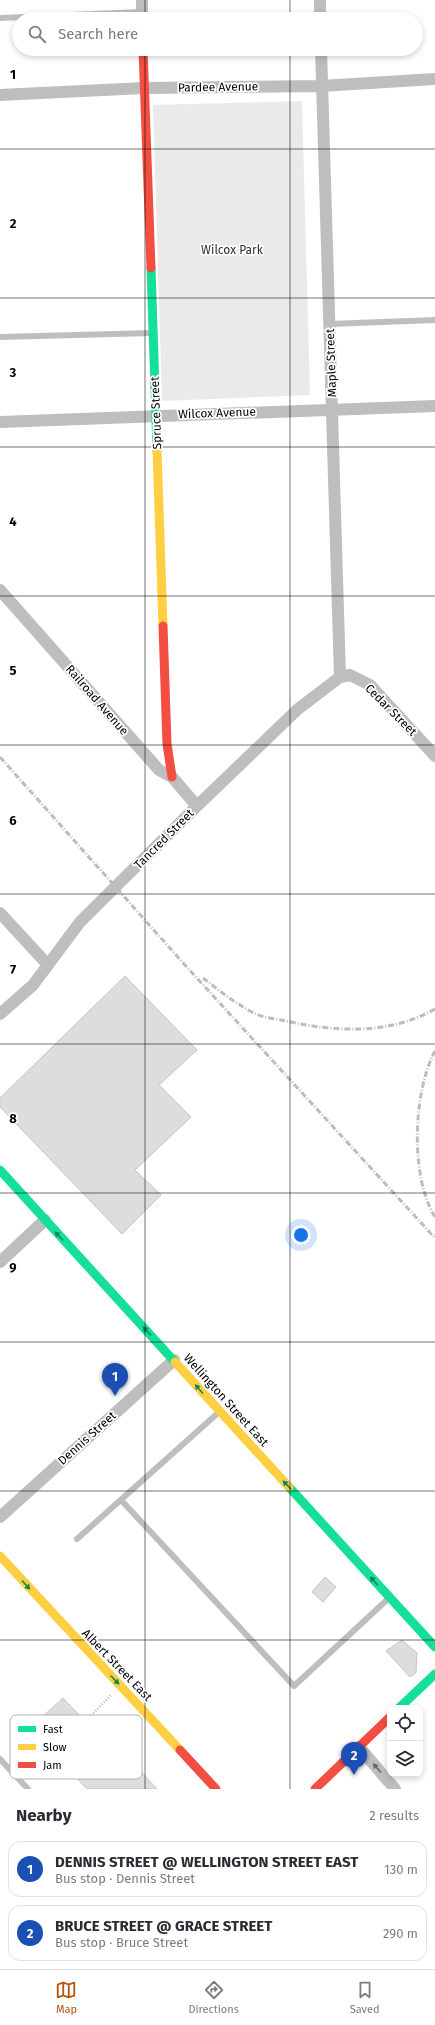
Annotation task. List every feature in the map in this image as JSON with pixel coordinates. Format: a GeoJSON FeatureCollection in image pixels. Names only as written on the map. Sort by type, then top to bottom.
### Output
{"type":"FeatureCollection","features":[{"type":"Feature","properties":{"kind":"main road","name":"Spruce Street"},"geometry":{"type":"LineString","coordinates":[[143,56],[167,744],[172,776]]}},
{"type":"Feature","properties":{"kind":"main road","name":"Wellington Street East"},"geometry":{"type":"LineString","coordinates":[[0,1170],[174,1360],[219,1412],[435,1646]]}},
{"type":"Feature","properties":{"kind":"main road","name":"Albert Street East"},"geometry":{"type":"LineString","coordinates":[[0,1556],[211,1786]]}},
{"type":"Feature","properties":{"kind":"main road"},"geometry":{"type":"LineString","coordinates":[[410,1620],[428,1626]]}},
{"type":"Feature","properties":{"kind":"main road"},"geometry":{"type":"LineString","coordinates":[[402,1705],[435,1674]]}},
{"type":"Feature","properties":{"kind":"main road"},"geometry":{"type":"LineString","coordinates":[[315,1789],[387,1720]]}},
{"type":"Feature","properties":{"kind":"street"},"geometry":{"type":"LineString","coordinates":[[142,0],[142,12]]}},
{"type":"Feature","properties":{"kind":"street"},"geometry":{"type":"LineString","coordinates":[[320,0],[320,12]]}},
{"type":"Feature","properties":{"kind":"street","name":"Maple Street"},"geometry":{"type":"LineString","coordinates":[[321,56],[340,677]]}},
{"type":"Feature","properties":{"kind":"street","name":"Pardee Avenue"},"geometry":{"type":"LineString","coordinates":[[0,95],[144,88],[321,86],[435,79]]}},
{"type":"Feature","properties":{"kind":"street","name":"Wilcox Avenue"},"geometry":{"type":"LineString","coordinates":[[0,422],[156,415],[435,406]]}},
{"type":"Feature","properties":{"kind":"street","name":"Railroad Avenue"},"geometry":{"type":"LineString","coordinates":[[0,590],[159,770],[172,776],[197,806]]}},
{"type":"Feature","properties":{"kind":"street","name":"Cedar Street"},"geometry":{"type":"LineString","coordinates":[[340,677],[350,676],[370,686],[435,756]]}},
{"type":"Feature","properties":{"kind":"street","name":"Tancred Street"},"geometry":{"type":"LineString","coordinates":[[0,1014],[32,985],[80,922],[197,806],[298,709],[340,677]]}},
{"type":"Feature","properties":{"kind":"street"},"geometry":{"type":"LineString","coordinates":[[0,912],[48,964]]}},
{"type":"Feature","properties":{"kind":"street"},"geometry":{"type":"LineString","coordinates":[[0,1262],[45,1220]]}},
{"type":"Feature","properties":{"kind":"street","name":"Dennis Street"},"geometry":{"type":"LineString","coordinates":[[0,1517],[174,1360]]}},
{"type":"Feature","properties":{"kind":"street"},"geometry":{"type":"LineString","coordinates":[[359,1747],[395,1789]]}},
{"type":"Feature","properties":{"kind":"lane"},"geometry":{"type":"LineString","coordinates":[[0,18],[12,18]]}},
{"type":"Feature","properties":{"kind":"lane"},"geometry":{"type":"LineString","coordinates":[[330,324],[435,320]]}},
{"type":"Feature","properties":{"kind":"lane"},"geometry":{"type":"LineString","coordinates":[[0,337],[153,333]]}},
{"type":"Feature","properties":{"kind":"lane"},"geometry":{"type":"LineString","coordinates":[[77,1539],[219,1412]]}},
{"type":"Feature","properties":{"kind":"lane"},"geometry":{"type":"LineString","coordinates":[[122,1500],[294,1686],[390,1598]]}},
{"type":"Feature","properties":{"kind":"lane"},"geometry":{"type":"LineString","coordinates":[[0,1759],[10,1770]]}},
{"type":"Feature","properties":{"kind":"lane"},"geometry":{"type":"LineString","coordinates":[[19,1779],[28,1789]]}},
{"type":"Feature","properties":{"kind":"path"},"geometry":{"type":"LineString","coordinates":[[92,1715],[111,1695]]}},
{"type":"Feature","properties":{"kind":"green space","name":"Wilcox Park"},"geometry":{"type":"Polygon","coordinates":[[[302,101],[310,395],[162,401],[153,105],[302,101]]]}},
{"type":"Feature","properties":{"kind":"building"},"geometry":{"type":"Polygon","coordinates":[[[125,976],[197,1050],[159,1085],[191,1117],[135,1170],[161,1195],[122,1234],[0,1107],[0,1098],[125,976]]]}},
{"type":"Feature","properties":{"kind":"building"},"geometry":{"type":"Polygon","coordinates":[[[325,1577],[336,1587],[323,1602],[312,1592],[325,1577]]]}},
{"type":"Feature","properties":{"kind":"building"},"geometry":{"type":"Polygon","coordinates":[[[402,1640],[417,1653],[416,1673],[410,1677],[386,1651],[402,1640]]]}},
{"type":"Feature","properties":{"kind":"building"},"geometry":{"type":"Polygon","coordinates":[[[63,1698],[79,1715],[44,1715],[63,1698]]]}},
{"type":"Feature","properties":{"kind":"building"},"geometry":{"type":"Polygon","coordinates":[[[142,1772],[157,1789],[87,1789],[78,1779],[142,1779],[142,1772]]]}},
{"type":"Feature","properties":{"kind":"railway"},"geometry":{"type":"LineString","coordinates":[[0,757],[184,964],[435,1238]]}},
{"type":"Feature","properties":{"kind":"railway"},"geometry":{"type":"LineString","coordinates":[[203,978],[235,1002],[256,1014],[305,1025],[343,1029],[381,1027],[400,1023],[435,1009]]}},
{"type":"Feature","properties":{"kind":"railway"},"geometry":{"type":"LineString","coordinates":[[435,1051],[422,1089],[417,1134],[421,1180],[427,1200],[435,1217]]}},
{"type":"Feature","properties":{"kind":"traffic: fast"},"geometry":{"type":"LineString","coordinates":[[151,268],[157,450]]}},
{"type":"Feature","properties":{"kind":"traffic: fast"},"geometry":{"type":"LineString","coordinates":[[0,1170],[175,1362]]}},
{"type":"Feature","properties":{"kind":"traffic: fast"},"geometry":{"type":"LineString","coordinates":[[289,1487],[435,1647]]}},
{"type":"Feature","properties":{"kind":"traffic: fast"},"geometry":{"type":"LineString","coordinates":[[402,1705],[435,1674]]}},
{"type":"Feature","properties":{"kind":"traffic: slow"},"geometry":{"type":"LineString","coordinates":[[157,450],[163,626]]}},
{"type":"Feature","properties":{"kind":"traffic: slow"},"geometry":{"type":"LineString","coordinates":[[175,1362],[289,1487]]}},
{"type":"Feature","properties":{"kind":"traffic: slow"},"geometry":{"type":"LineString","coordinates":[[0,1556],[180,1750]]}},
{"type":"Feature","properties":{"kind":"traffic: jam"},"geometry":{"type":"LineString","coordinates":[[143,56],[151,268]]}},
{"type":"Feature","properties":{"kind":"traffic: jam"},"geometry":{"type":"LineString","coordinates":[[163,626],[167,744],[172,777]]}},
{"type":"Feature","properties":{"kind":"traffic: jam"},"geometry":{"type":"LineString","coordinates":[[315,1789],[387,1720]]}},
{"type":"Feature","properties":{"kind":"traffic: jam"},"geometry":{"type":"LineString","coordinates":[[180,1750],[216,1789]]}},
{"type":"Feature","properties":{"kind":"place","name":"DENNIS STREET @ WELLINGTON STREET EAST"},"geometry":{"type":"Point","coordinates":[115,1396]}},
{"type":"Feature","properties":{"kind":"place","name":"BRUCE STREET @ GRACE STREET"},"geometry":{"type":"Point","coordinates":[354,1775]}}]}
